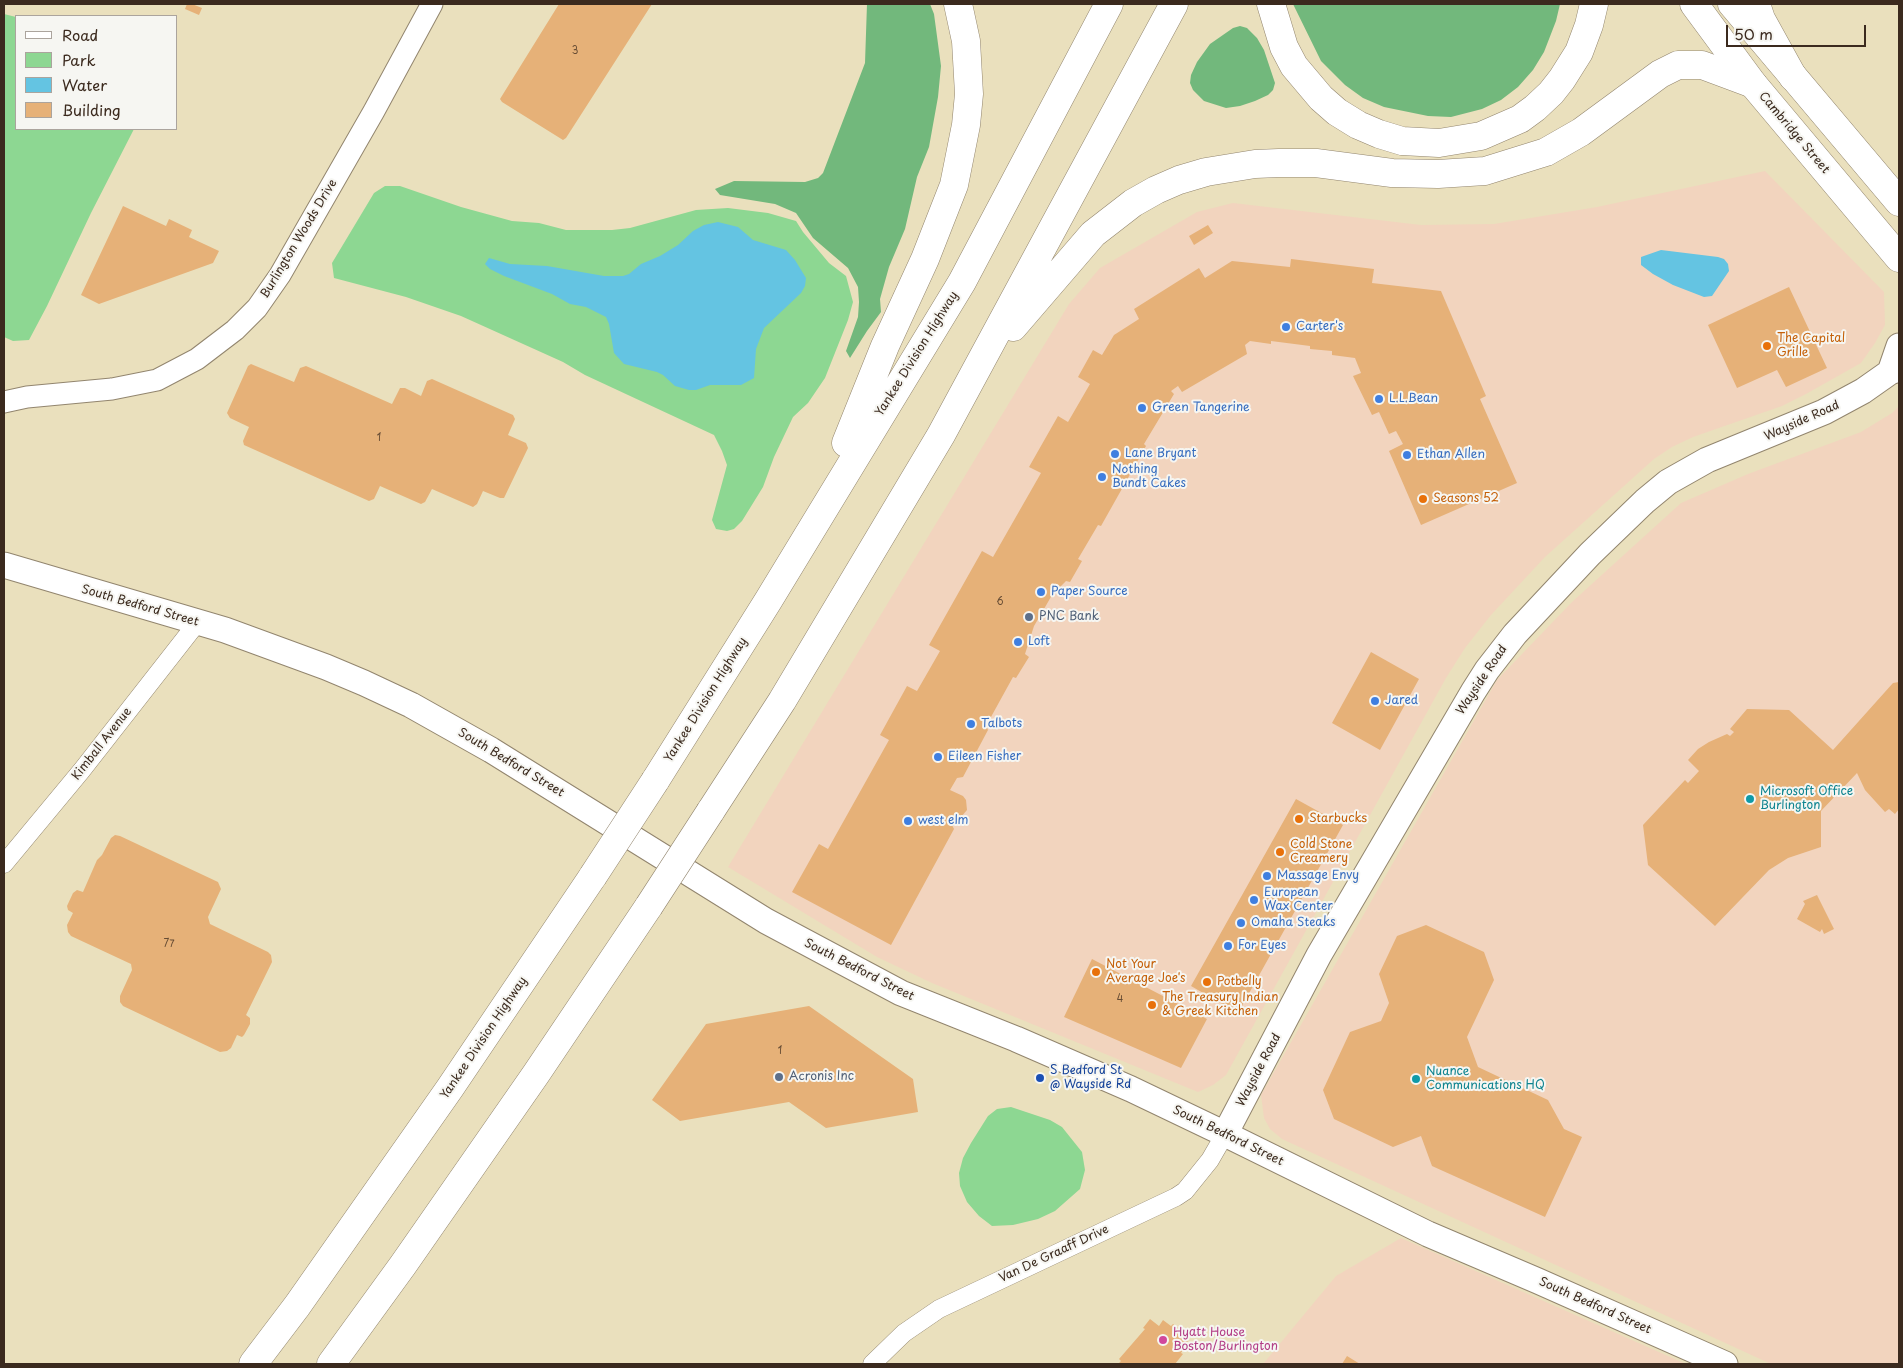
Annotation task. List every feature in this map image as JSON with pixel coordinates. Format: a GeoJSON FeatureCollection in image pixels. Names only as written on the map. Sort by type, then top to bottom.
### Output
{"type":"FeatureCollection","features":[{"type":"Feature","properties":{"kind":"highway"},"geometry":{"type":"LineString","coordinates":[[797,551],[857,418],[885,346],[925,259],[954,185],[966,125],[969,94],[966,41],[958,4]]}},
{"type":"Feature","properties":{"kind":"highway","name":"Yankee Division Highway"},"geometry":{"type":"LineString","coordinates":[[253,1364],[450,1088],[655,781],[768,601],[962,282],[1108,4]]}},
{"type":"Feature","properties":{"kind":"highway"},"geometry":{"type":"LineString","coordinates":[[330,1364],[403,1265],[531,1082],[649,906],[782,701],[940,435],[1174,4]]}},
{"type":"Feature","properties":{"kind":"highway"},"geometry":{"type":"LineString","coordinates":[[1271,4],[1284,47],[1294,66],[1321,98],[1337,112],[1358,125],[1379,134],[1402,141],[1439,144],[1490,133],[1520,119],[1535,108],[1562,79],[1579,52],[1594,4]]}},
{"type":"Feature","properties":{"kind":"highway","name":"Cambridge Street"},"geometry":{"type":"LineString","coordinates":[[1694,4],[1753,84],[1899,258]]}},
{"type":"Feature","properties":{"kind":"highway"},"geometry":{"type":"LineString","coordinates":[[1732,4],[1899,202]]}},
{"type":"Feature","properties":{"kind":"highway"},"geometry":{"type":"LineString","coordinates":[[1756,4],[1761,19],[1793,77]]}},
{"type":"Feature","properties":{"kind":"highway"},"geometry":{"type":"LineString","coordinates":[[975,372],[1093,234],[1133,203],[1179,180],[1206,172],[1255,164],[1289,162],[1316,163],[1392,173],[1438,174],[1485,171],[1546,152],[1581,132],[1660,74],[1678,65],[1702,65],[1753,84]]}},
{"type":"Feature","properties":{"kind":"main road","name":"Wayside Road"},"geometry":{"type":"LineString","coordinates":[[1225,1134],[1319,955],[1473,692],[1487,670],[1515,634],[1590,554],[1645,500],[1668,482],[1707,460],[1824,412],[1856,395],[1895,370],[1899,346]]}},
{"type":"Feature","properties":{"kind":"main road","name":"South Bedford Street"},"geometry":{"type":"LineString","coordinates":[[4,565],[268,645],[326,667],[411,706],[491,750],[766,921],[901,993],[1016,1039],[1130,1089],[1419,1230],[1725,1364]]}},
{"type":"Feature","properties":{"kind":"street","name":"Burlington Woods Drive"},"geometry":{"type":"LineString","coordinates":[[4,402],[27,397],[104,390],[147,383],[170,374],[197,359],[235,330],[257,308],[280,275],[374,111],[432,4]]}},
{"type":"Feature","properties":{"kind":"street","name":"Kimball Avenue"},"geometry":{"type":"LineString","coordinates":[[4,864],[82,770],[197,623]]}},
{"type":"Feature","properties":{"kind":"street","name":"Van De Graaff Drive"},"geometry":{"type":"LineString","coordinates":[[872,1364],[904,1333],[939,1309],[1176,1197],[1185,1191],[1199,1174],[1225,1134]]}},
{"type":"Feature","properties":{"kind":"shaded area"},"geometry":{"type":"Polygon","coordinates":[[[1765,171],[1884,292],[1885,325],[1875,343],[1861,363],[1806,394],[1782,406],[1693,437],[1672,447],[1654,459],[1545,557],[1491,615],[1465,648],[1446,678],[1226,1075],[1213,1085],[1198,1092],[932,983],[877,957],[728,867],[1069,304],[1100,268],[1197,212],[1233,203],[1421,225],[1494,224],[1597,207],[1765,171]]]}},
{"type":"Feature","properties":{"kind":"shaded area"},"geometry":{"type":"Polygon","coordinates":[[[1899,406],[1899,1364],[1771,1364],[1282,1139],[1270,1129],[1264,1118],[1261,1095],[1497,680],[1572,602],[1681,503],[1748,474],[1861,432],[1892,413],[1899,406]]]}},
{"type":"Feature","properties":{"kind":"shaded area"},"geometry":{"type":"Polygon","coordinates":[[[1401,1238],[1686,1364],[1263,1364],[1336,1276],[1401,1238]]]}},
{"type":"Feature","properties":{"kind":"green space"},"geometry":{"type":"Polygon","coordinates":[[[867,4],[930,4],[934,14],[941,66],[938,97],[929,147],[917,177],[905,229],[889,267],[880,299],[881,312],[850,358],[846,351],[858,317],[859,302],[858,287],[848,268],[813,238],[796,213],[775,204],[720,195],[715,189],[734,181],[805,182],[818,178],[823,173],[865,63],[867,4]]]}},
{"type":"Feature","properties":{"kind":"green space"},"geometry":{"type":"Polygon","coordinates":[[[1293,4],[1560,4],[1556,21],[1544,52],[1533,70],[1518,87],[1501,100],[1482,109],[1451,117],[1428,116],[1384,107],[1363,98],[1345,85],[1321,61],[1293,4]]]}},
{"type":"Feature","properties":{"kind":"green space"},"geometry":{"type":"Polygon","coordinates":[[[4,14],[15,17],[15,130],[133,130],[29,340],[13,341],[4,337],[4,14]]]}},
{"type":"Feature","properties":{"kind":"green space"},"geometry":{"type":"Polygon","coordinates":[[[1240,26],[1247,28],[1257,38],[1264,50],[1275,83],[1273,90],[1268,95],[1240,106],[1226,108],[1204,101],[1193,90],[1190,83],[1191,75],[1197,62],[1210,44],[1233,28],[1240,26]]]}},
{"type":"Feature","properties":{"kind":"green space"},"geometry":{"type":"Polygon","coordinates":[[[385,186],[400,186],[461,207],[512,221],[539,223],[566,230],[630,228],[696,210],[728,208],[768,213],[796,221],[829,263],[846,276],[853,302],[848,320],[825,378],[808,403],[793,417],[774,457],[763,487],[742,521],[734,529],[727,531],[716,529],[712,520],[727,465],[714,435],[585,375],[563,362],[461,316],[406,297],[334,278],[332,263],[374,193],[385,186]]]}},
{"type":"Feature","properties":{"kind":"green space"},"geometry":{"type":"Polygon","coordinates":[[[1011,1107],[1050,1120],[1062,1127],[1082,1152],[1085,1170],[1080,1189],[1055,1211],[1038,1219],[1013,1225],[992,1226],[979,1216],[967,1202],[960,1186],[959,1173],[963,1158],[988,1116],[997,1109],[1011,1107]]]}},
{"type":"Feature","properties":{"kind":"water"},"geometry":{"type":"Polygon","coordinates":[[[718,222],[738,227],[753,240],[786,250],[795,260],[806,278],[805,286],[801,293],[764,328],[756,349],[754,378],[741,385],[710,385],[696,390],[689,390],[675,386],[657,372],[624,364],[614,353],[606,317],[586,307],[570,304],[552,294],[504,276],[490,269],[485,264],[489,258],[510,264],[547,266],[604,276],[623,276],[629,274],[641,264],[660,256],[678,245],[693,231],[704,225],[718,222]]]}},
{"type":"Feature","properties":{"kind":"water"},"geometry":{"type":"Polygon","coordinates":[[[1661,250],[1718,257],[1724,259],[1728,264],[1729,271],[1712,296],[1704,297],[1673,285],[1641,265],[1641,257],[1661,250]]]}},
{"type":"Feature","properties":{"kind":"building"},"geometry":{"type":"Polygon","coordinates":[[[187,4],[202,8],[199,15],[185,9],[187,4]]]}},
{"type":"Feature","properties":{"kind":"building"},"geometry":{"type":"Polygon","coordinates":[[[559,4],[652,4],[563,140],[500,99],[559,4]]]}},
{"type":"Feature","properties":{"kind":"building"},"geometry":{"type":"Polygon","coordinates":[[[123,206],[166,226],[169,219],[192,230],[189,237],[219,251],[213,263],[99,304],[81,295],[123,206]]]}},
{"type":"Feature","properties":{"kind":"building"},"geometry":{"type":"Polygon","coordinates":[[[1208,225],[1213,233],[1194,245],[1189,236],[1208,225]]]}},
{"type":"Feature","properties":{"kind":"building"},"geometry":{"type":"Polygon","coordinates":[[[1291,259],[1374,269],[1372,283],[1441,291],[1486,396],[1480,399],[1517,483],[1421,525],[1389,451],[1403,444],[1396,431],[1389,434],[1379,412],[1372,415],[1353,376],[1361,373],[1355,358],[1332,355],[1332,351],[1310,349],[1310,346],[1271,341],[1271,344],[1250,341],[1245,345],[1247,354],[1182,392],[1178,386],[1171,391],[1174,394],[1144,444],[1146,446],[1101,526],[1098,525],[1078,559],[1082,561],[1070,582],[1066,581],[1052,595],[1034,626],[1025,654],[1029,657],[1016,678],[1013,677],[986,726],[988,730],[963,777],[957,778],[950,790],[963,796],[966,800],[967,810],[961,817],[955,819],[952,825],[954,829],[891,945],[792,892],[819,844],[828,849],[889,740],[880,735],[907,686],[917,691],[940,651],[929,645],[982,551],[993,557],[1041,473],[1029,467],[1058,416],[1068,422],[1090,384],[1078,377],[1093,350],[1102,355],[1114,335],[1139,319],[1134,309],[1199,268],[1205,278],[1232,261],[1290,267],[1291,259]]]}},
{"type":"Feature","properties":{"kind":"building","name":"The Capital Grille"},"geometry":{"type":"Polygon","coordinates":[[[1789,287],[1827,368],[1786,387],[1777,370],[1737,388],[1708,325],[1789,287]]]}},
{"type":"Feature","properties":{"kind":"building"},"geometry":{"type":"Polygon","coordinates":[[[251,364],[294,382],[300,368],[306,366],[392,404],[400,388],[405,388],[421,396],[427,381],[432,379],[513,415],[515,419],[508,435],[526,443],[528,448],[504,498],[483,491],[477,504],[473,507],[432,489],[425,502],[421,504],[380,486],[374,499],[369,501],[244,445],[243,441],[249,427],[230,418],[227,413],[248,366],[251,364]]]}},
{"type":"Feature","properties":{"kind":"building","name":"Jared"},"geometry":{"type":"Polygon","coordinates":[[[1371,652],[1419,679],[1380,750],[1332,723],[1371,652]]]}},
{"type":"Feature","properties":{"kind":"building","name":"Microsoft Office Burlington"},"geometry":{"type":"Polygon","coordinates":[[[1899,682],[1899,809],[1895,814],[1889,809],[1885,812],[1865,790],[1857,773],[1821,811],[1821,847],[1788,858],[1769,870],[1715,926],[1648,865],[1643,825],[1685,780],[1688,783],[1699,771],[1688,760],[1698,749],[1709,742],[1727,734],[1730,736],[1734,732],[1730,729],[1747,709],[1789,710],[1833,750],[1893,683],[1899,682]]]}},
{"type":"Feature","properties":{"kind":"building"},"geometry":{"type":"Polygon","coordinates":[[[1296,799],[1343,825],[1238,1013],[1191,986],[1296,799]]]}},
{"type":"Feature","properties":{"kind":"building"},"geometry":{"type":"Polygon","coordinates":[[[115,835],[218,882],[221,889],[208,917],[210,924],[271,955],[272,962],[246,1015],[250,1018],[250,1024],[242,1037],[237,1035],[231,1048],[227,1051],[220,1052],[123,1006],[120,1002],[120,996],[132,970],[131,964],[71,936],[68,932],[67,925],[73,913],[68,910],[67,906],[73,893],[77,890],[83,892],[97,860],[115,835]]]}},
{"type":"Feature","properties":{"kind":"building"},"geometry":{"type":"Polygon","coordinates":[[[1817,895],[1834,929],[1824,934],[1822,929],[1820,932],[1797,919],[1805,904],[1803,901],[1817,895]]]}},
{"type":"Feature","properties":{"kind":"building","name":"Nuance Communications HQ"},"geometry":{"type":"Polygon","coordinates":[[[1426,925],[1484,952],[1494,980],[1467,1037],[1478,1067],[1548,1100],[1564,1129],[1582,1137],[1545,1217],[1432,1166],[1421,1136],[1393,1147],[1334,1119],[1323,1090],[1350,1032],[1381,1021],[1389,1003],[1379,974],[1397,936],[1426,925]]]}},
{"type":"Feature","properties":{"kind":"building"},"geometry":{"type":"Polygon","coordinates":[[[1092,959],[1207,1019],[1181,1068],[1064,1017],[1092,959]]]}},
{"type":"Feature","properties":{"kind":"building"},"geometry":{"type":"Polygon","coordinates":[[[809,1006],[913,1079],[918,1112],[826,1128],[789,1102],[680,1121],[652,1100],[706,1024],[809,1006]]]}},
{"type":"Feature","properties":{"kind":"building","name":"Hyatt House Boston/Burlington"},"geometry":{"type":"Polygon","coordinates":[[[1150,1319],[1159,1326],[1163,1320],[1171,1326],[1173,1324],[1190,1337],[1181,1353],[1183,1354],[1175,1364],[1118,1364],[1121,1361],[1119,1359],[1145,1329],[1143,1328],[1150,1319]]]}},
{"type":"Feature","properties":{"kind":"building"},"geometry":{"type":"Polygon","coordinates":[[[1347,1356],[1360,1364],[1342,1364],[1347,1356]]]}},
{"type":"Feature","properties":{"kind":"place","name":"Carter's"},"geometry":{"type":"Point","coordinates":[1286,327]}},
{"type":"Feature","properties":{"kind":"place","name":"The Capital Grille"},"geometry":{"type":"Point","coordinates":[1767,346]}},
{"type":"Feature","properties":{"kind":"place","name":"L.L.Bean"},"geometry":{"type":"Point","coordinates":[1379,399]}},
{"type":"Feature","properties":{"kind":"place","name":"Green Tangerine"},"geometry":{"type":"Point","coordinates":[1142,408]}},
{"type":"Feature","properties":{"kind":"place","name":"Lane Bryant"},"geometry":{"type":"Point","coordinates":[1115,454]}},
{"type":"Feature","properties":{"kind":"place","name":"Ethan Allen"},"geometry":{"type":"Point","coordinates":[1407,455]}},
{"type":"Feature","properties":{"kind":"place","name":"Nothing Bundt Cakes"},"geometry":{"type":"Point","coordinates":[1102,477]}},
{"type":"Feature","properties":{"kind":"place","name":"Seasons 52"},"geometry":{"type":"Point","coordinates":[1423,499]}},
{"type":"Feature","properties":{"kind":"place","name":"Paper Source"},"geometry":{"type":"Point","coordinates":[1041,592]}},
{"type":"Feature","properties":{"kind":"place","name":"PNC Bank"},"geometry":{"type":"Point","coordinates":[1029,617]}},
{"type":"Feature","properties":{"kind":"place","name":"Loft"},"geometry":{"type":"Point","coordinates":[1018,642]}},
{"type":"Feature","properties":{"kind":"place","name":"Jared"},"geometry":{"type":"Point","coordinates":[1375,701]}},
{"type":"Feature","properties":{"kind":"place","name":"Talbots"},"geometry":{"type":"Point","coordinates":[971,724]}},
{"type":"Feature","properties":{"kind":"place","name":"Eileen Fisher"},"geometry":{"type":"Point","coordinates":[938,757]}},
{"type":"Feature","properties":{"kind":"place","name":"Microsoft Office Burlington"},"geometry":{"type":"Point","coordinates":[1750,799]}},
{"type":"Feature","properties":{"kind":"place","name":"Starbucks"},"geometry":{"type":"Point","coordinates":[1299,819]}},
{"type":"Feature","properties":{"kind":"place","name":"west elm"},"geometry":{"type":"Point","coordinates":[908,821]}},
{"type":"Feature","properties":{"kind":"place","name":"Cold Stone Creamery"},"geometry":{"type":"Point","coordinates":[1280,852]}},
{"type":"Feature","properties":{"kind":"place","name":"Massage Envy"},"geometry":{"type":"Point","coordinates":[1267,876]}},
{"type":"Feature","properties":{"kind":"place","name":"European Wax Center"},"geometry":{"type":"Point","coordinates":[1254,900]}},
{"type":"Feature","properties":{"kind":"place","name":"Omaha Steaks"},"geometry":{"type":"Point","coordinates":[1241,923]}},
{"type":"Feature","properties":{"kind":"place","name":"For Eyes"},"geometry":{"type":"Point","coordinates":[1228,946]}},
{"type":"Feature","properties":{"kind":"place","name":"Not Your Average Joe's"},"geometry":{"type":"Point","coordinates":[1096,972]}},
{"type":"Feature","properties":{"kind":"place","name":"Potbelly"},"geometry":{"type":"Point","coordinates":[1207,982]}},
{"type":"Feature","properties":{"kind":"place","name":"The Treasury Indian & Greek Kitchen"},"geometry":{"type":"Point","coordinates":[1152,1005]}},
{"type":"Feature","properties":{"kind":"place","name":"Acronis Inc"},"geometry":{"type":"Point","coordinates":[779,1077]}},
{"type":"Feature","properties":{"kind":"place","name":"S Bedford St @ Wayside Rd"},"geometry":{"type":"Point","coordinates":[1040,1078]}},
{"type":"Feature","properties":{"kind":"place","name":"Nuance Communications HQ"},"geometry":{"type":"Point","coordinates":[1416,1079]}},
{"type":"Feature","properties":{"kind":"place","name":"Hyatt House Boston/Burlington"},"geometry":{"type":"Point","coordinates":[1163,1340]}}]}
